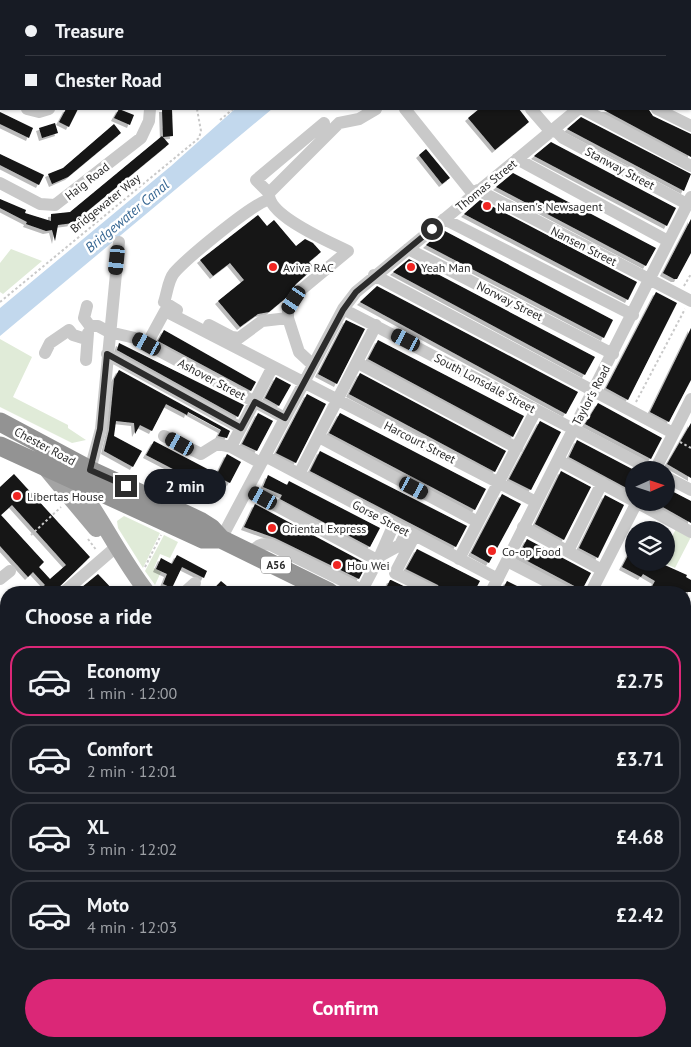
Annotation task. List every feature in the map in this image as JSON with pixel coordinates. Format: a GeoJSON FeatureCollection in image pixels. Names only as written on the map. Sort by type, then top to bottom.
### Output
{"type":"FeatureCollection","features":[{"type":"Feature","properties":{"kind":"highway","name":"Chester Road"},"geometry":{"type":"LineString","coordinates":[[0,422],[23,433],[92,479],[168,522],[203,539],[221,538]]}},
{"type":"Feature","properties":{"kind":"highway","name":"Chester Road"},"geometry":{"type":"LineString","coordinates":[[0,446],[73,479],[92,479],[205,524],[221,538],[317,586]]}},
{"type":"Feature","properties":{"kind":"main road"},"geometry":{"type":"LineString","coordinates":[[23,433],[59,462],[73,479],[106,527],[116,548],[142,586]]}},
{"type":"Feature","properties":{"kind":"main road"},"geometry":{"type":"LineString","coordinates":[[40,464],[56,478],[99,533],[116,548]]}},
{"type":"Feature","properties":{"kind":"street"},"geometry":{"type":"LineString","coordinates":[[31,110],[39,112],[46,110]]}},
{"type":"Feature","properties":{"kind":"street","name":"Haig Road"},"geometry":{"type":"LineString","coordinates":[[0,183],[40,204],[55,205],[141,138],[149,121],[150,110]]}},
{"type":"Feature","properties":{"kind":"street"},"geometry":{"type":"LineString","coordinates":[[288,318],[262,321],[245,336],[236,338],[164,302],[173,274],[244,213],[269,197],[338,123],[359,119],[374,110]]}},
{"type":"Feature","properties":{"kind":"street"},"geometry":{"type":"LineString","coordinates":[[406,110],[476,192]]}},
{"type":"Feature","properties":{"kind":"street","name":"Stanway Street"},"geometry":{"type":"LineString","coordinates":[[533,110],[564,138],[689,201]]}},
{"type":"Feature","properties":{"kind":"street","name":"Thomas Street"},"geometry":{"type":"LineString","coordinates":[[221,538],[343,310],[356,292],[374,275],[577,110]]}},
{"type":"Feature","properties":{"kind":"street"},"geometry":{"type":"LineString","coordinates":[[584,110],[691,166]]}},
{"type":"Feature","properties":{"kind":"street"},"geometry":{"type":"LineString","coordinates":[[659,110],[691,126]]}},
{"type":"Feature","properties":{"kind":"street"},"geometry":{"type":"LineString","coordinates":[[313,366],[299,352],[288,318],[288,310],[301,290],[348,251],[300,226],[281,213],[256,180],[324,124]]}},
{"type":"Feature","properties":{"kind":"street"},"geometry":{"type":"LineString","coordinates":[[518,159],[668,241]]}},
{"type":"Feature","properties":{"kind":"street","name":"Nansen Street"},"geometry":{"type":"LineString","coordinates":[[476,192],[687,299]]}},
{"type":"Feature","properties":{"kind":"street","name":"Taylor's Road"},"geometry":{"type":"LineString","coordinates":[[493,586],[633,315],[648,279],[689,201]]}},
{"type":"Feature","properties":{"kind":"street"},"geometry":{"type":"LineString","coordinates":[[444,219],[633,315]]}},
{"type":"Feature","properties":{"kind":"street"},"geometry":{"type":"LineString","coordinates":[[92,479],[100,429],[119,242]]}},
{"type":"Feature","properties":{"kind":"street","name":"Norway Street"},"geometry":{"type":"LineString","coordinates":[[408,249],[613,354]]}},
{"type":"Feature","properties":{"kind":"street"},"geometry":{"type":"LineString","coordinates":[[374,275],[673,433]]}},
{"type":"Feature","properties":{"kind":"street","name":"South Lonsdale Street"},"geometry":{"type":"LineString","coordinates":[[343,310],[376,325],[636,461]]}},
{"type":"Feature","properties":{"kind":"street","name":"Harcourt Street"},"geometry":{"type":"LineString","coordinates":[[147,344],[165,311],[272,368],[536,502]]}},
{"type":"Feature","properties":{"kind":"street"},"geometry":{"type":"LineString","coordinates":[[45,352],[50,343],[87,316]]}},
{"type":"Feature","properties":{"kind":"street"},"geometry":{"type":"LineString","coordinates":[[86,360],[87,316]]}},
{"type":"Feature","properties":{"kind":"street","name":"Ashover Street"},"geometry":{"type":"LineString","coordinates":[[87,316],[98,326],[109,332],[129,335],[285,418]]}},
{"type":"Feature","properties":{"kind":"street"},"geometry":{"type":"LineString","coordinates":[[298,474],[358,363],[376,325]]}},
{"type":"Feature","properties":{"kind":"street"},"geometry":{"type":"LineString","coordinates":[[69,330],[73,335],[86,339]]}},
{"type":"Feature","properties":{"kind":"street"},"geometry":{"type":"LineString","coordinates":[[107,354],[241,428]]}},
{"type":"Feature","properties":{"kind":"street"},"geometry":{"type":"LineString","coordinates":[[358,363],[516,448]]}},
{"type":"Feature","properties":{"kind":"street"},"geometry":{"type":"LineString","coordinates":[[164,436],[196,453],[205,454],[218,444],[231,447],[272,368]]}},
{"type":"Feature","properties":{"kind":"street"},"geometry":{"type":"LineString","coordinates":[[659,461],[691,399]]}},
{"type":"Feature","properties":{"kind":"street"},"geometry":{"type":"LineString","coordinates":[[459,559],[536,410]]}},
{"type":"Feature","properties":{"kind":"street"},"geometry":{"type":"LineString","coordinates":[[319,437],[478,522]]}},
{"type":"Feature","properties":{"kind":"street","name":"Gorse Street"},"geometry":{"type":"LineString","coordinates":[[231,447],[298,474],[498,578]]}},
{"type":"Feature","properties":{"kind":"street"},"geometry":{"type":"LineString","coordinates":[[558,460],[625,496]]}},
{"type":"Feature","properties":{"kind":"street"},"geometry":{"type":"LineString","coordinates":[[675,482],[691,490]]}},
{"type":"Feature","properties":{"kind":"street"},"geometry":{"type":"LineString","coordinates":[[568,551],[602,483]]}},
{"type":"Feature","properties":{"kind":"street"},"geometry":{"type":"LineString","coordinates":[[247,490],[379,558]]}},
{"type":"Feature","properties":{"kind":"street"},"geometry":{"type":"LineString","coordinates":[[594,586],[632,511]]}},
{"type":"Feature","properties":{"kind":"street"},"geometry":{"type":"LineString","coordinates":[[652,511],[691,532]]}},
{"type":"Feature","properties":{"kind":"street"},"geometry":{"type":"LineString","coordinates":[[366,586],[394,524]]}},
{"type":"Feature","properties":{"kind":"street"},"geometry":{"type":"LineString","coordinates":[[523,527],[602,570]]}},
{"type":"Feature","properties":{"kind":"street"},"geometry":{"type":"LineString","coordinates":[[379,558],[400,545],[411,533]]}},
{"type":"Feature","properties":{"kind":"street"},"geometry":{"type":"LineString","coordinates":[[411,533],[395,573],[422,586]]}},
{"type":"Feature","properties":{"kind":"street"},"geometry":{"type":"LineString","coordinates":[[251,553],[257,546],[264,543],[271,545],[351,586]]}},
{"type":"Feature","properties":{"kind":"street"},"geometry":{"type":"LineString","coordinates":[[71,586],[116,548]]}},
{"type":"Feature","properties":{"kind":"street"},"geometry":{"type":"LineString","coordinates":[[507,560],[543,586]]}},
{"type":"Feature","properties":{"kind":"street"},"geometry":{"type":"LineString","coordinates":[[192,586],[195,583]]}},
{"type":"Feature","properties":{"kind":"path","name":"Bridgewater Way"},"geometry":{"type":"LineString","coordinates":[[0,302],[199,138],[201,131],[197,110]]}},
{"type":"Feature","properties":{"kind":"path"},"geometry":{"type":"LineString","coordinates":[[220,120],[232,110]]}},
{"type":"Feature","properties":{"kind":"path"},"geometry":{"type":"LineString","coordinates":[[631,412],[687,299],[691,274]]}},
{"type":"Feature","properties":{"kind":"path"},"geometry":{"type":"LineString","coordinates":[[31,535],[61,507]]}},
{"type":"Feature","properties":{"kind":"path"},"geometry":{"type":"LineString","coordinates":[[135,577],[144,569],[168,522]]}},
{"type":"Feature","properties":{"kind":"green space"},"geometry":{"type":"Polygon","coordinates":[[[11,249],[42,261],[3,294],[0,292],[0,263],[11,249]]]}},
{"type":"Feature","properties":{"kind":"green space"},"geometry":{"type":"Polygon","coordinates":[[[0,339],[32,357],[13,397],[68,425],[68,428],[86,440],[72,443],[0,407],[0,339]]]}},
{"type":"Feature","properties":{"kind":"green space"},"geometry":{"type":"Polygon","coordinates":[[[124,516],[160,533],[143,568],[118,528],[117,521],[124,516]]]}},
{"type":"Feature","properties":{"kind":"green space"},"geometry":{"type":"Polygon","coordinates":[[[676,529],[691,537],[675,568],[676,529]]]}},
{"type":"Feature","properties":{"kind":"green space"},"geometry":{"type":"Polygon","coordinates":[[[164,535],[178,542],[170,558],[160,554],[154,568],[161,572],[155,585],[145,571],[164,535]]]}},
{"type":"Feature","properties":{"kind":"water","name":"Bridgewater Canal"},"geometry":{"type":"Polygon","coordinates":[[[234,110],[271,110],[0,336],[0,308],[171,166],[234,110]]]}},
{"type":"Feature","properties":{"kind":"building"},"geometry":{"type":"Polygon","coordinates":[[[65,110],[78,110],[69,127],[59,122],[65,110]]]}},
{"type":"Feature","properties":{"kind":"building"},"geometry":{"type":"Polygon","coordinates":[[[118,110],[134,115],[130,125],[114,118],[118,110]]]}},
{"type":"Feature","properties":{"kind":"building"},"geometry":{"type":"Polygon","coordinates":[[[162,110],[172,110],[173,136],[163,137],[162,110]]]}},
{"type":"Feature","properties":{"kind":"building"},"geometry":{"type":"Polygon","coordinates":[[[478,110],[520,110],[529,122],[495,150],[468,118],[478,110]]]}},
{"type":"Feature","properties":{"kind":"building"},"geometry":{"type":"Polygon","coordinates":[[[604,110],[649,110],[653,116],[691,134],[691,157],[604,110]]]}},
{"type":"Feature","properties":{"kind":"building"},"geometry":{"type":"Polygon","coordinates":[[[0,112],[33,128],[29,138],[0,124],[0,112]]]}},
{"type":"Feature","properties":{"kind":"building"},"geometry":{"type":"Polygon","coordinates":[[[581,117],[691,174],[684,191],[567,129],[581,117]]]}},
{"type":"Feature","properties":{"kind":"building"},"geometry":{"type":"Polygon","coordinates":[[[55,123],[58,133],[42,138],[39,128],[55,123]]]}},
{"type":"Feature","properties":{"kind":"building"},"geometry":{"type":"Polygon","coordinates":[[[114,124],[121,133],[68,177],[52,184],[48,174],[63,168],[114,124]]]}},
{"type":"Feature","properties":{"kind":"building"},"geometry":{"type":"Polygon","coordinates":[[[162,136],[169,144],[73,223],[58,225],[55,241],[52,230],[46,231],[26,224],[27,222],[0,208],[0,199],[26,210],[25,213],[51,221],[51,214],[70,212],[162,136]]]}},
{"type":"Feature","properties":{"kind":"building"},"geometry":{"type":"Polygon","coordinates":[[[551,142],[676,208],[667,226],[534,156],[551,142]]]}},
{"type":"Feature","properties":{"kind":"building"},"geometry":{"type":"Polygon","coordinates":[[[426,149],[450,178],[442,184],[419,155],[426,149]]]}},
{"type":"Feature","properties":{"kind":"building"},"geometry":{"type":"Polygon","coordinates":[[[0,154],[44,175],[39,185],[0,165],[0,154]]]}},
{"type":"Feature","properties":{"kind":"building"},"geometry":{"type":"Polygon","coordinates":[[[513,173],[656,248],[646,266],[496,187],[513,173]]]}},
{"type":"Feature","properties":{"kind":"building"},"geometry":{"type":"Polygon","coordinates":[[[480,200],[637,282],[628,300],[464,214],[480,200]]]}},
{"type":"Feature","properties":{"kind":"building","name":"Aviva RAC"},"geometry":{"type":"Polygon","coordinates":[[[258,215],[267,226],[274,220],[296,246],[305,239],[313,243],[321,252],[309,262],[314,268],[296,284],[287,297],[269,312],[258,314],[240,327],[218,301],[244,280],[230,263],[213,276],[200,260],[258,215]]]}},
{"type":"Feature","properties":{"kind":"building"},"geometry":{"type":"Polygon","coordinates":[[[691,219],[691,253],[677,279],[674,279],[663,273],[691,219]]]}},
{"type":"Feature","properties":{"kind":"building"},"geometry":{"type":"Polygon","coordinates":[[[443,230],[613,320],[604,338],[426,245],[443,230]]]}},
{"type":"Feature","properties":{"kind":"building"},"geometry":{"type":"Polygon","coordinates":[[[409,259],[595,357],[585,375],[393,272],[409,259]]]}},
{"type":"Feature","properties":{"kind":"building"},"geometry":{"type":"Polygon","coordinates":[[[377,286],[578,392],[566,414],[360,302],[377,286]]]}},
{"type":"Feature","properties":{"kind":"building"},"geometry":{"type":"Polygon","coordinates":[[[656,292],[677,303],[628,400],[606,388],[656,292]]]}},
{"type":"Feature","properties":{"kind":"building"},"geometry":{"type":"Polygon","coordinates":[[[346,320],[365,329],[337,384],[318,374],[346,320]]]}},
{"type":"Feature","properties":{"kind":"building"},"geometry":{"type":"Polygon","coordinates":[[[691,328],[691,380],[669,422],[650,412],[691,328]]]}},
{"type":"Feature","properties":{"kind":"building"},"geometry":{"type":"Polygon","coordinates":[[[164,330],[256,382],[251,391],[158,341],[164,330]]]}},
{"type":"Feature","properties":{"kind":"building"},"geometry":{"type":"Polygon","coordinates":[[[378,340],[524,416],[513,437],[368,359],[378,340]]]}},
{"type":"Feature","properties":{"kind":"building"},"geometry":{"type":"Polygon","coordinates":[[[119,343],[244,405],[238,417],[117,350],[119,343]]]}},
{"type":"Feature","properties":{"kind":"building"},"geometry":{"type":"Polygon","coordinates":[[[119,370],[230,431],[227,438],[218,436],[221,430],[188,412],[187,415],[166,404],[152,431],[140,425],[135,434],[134,423],[116,421],[114,436],[142,451],[133,467],[104,451],[109,430],[114,379],[119,370]]]}},
{"type":"Feature","properties":{"kind":"building"},"geometry":{"type":"Polygon","coordinates":[[[360,373],[506,451],[495,472],[349,394],[360,373]]]}},
{"type":"Feature","properties":{"kind":"building"},"geometry":{"type":"Polygon","coordinates":[[[276,377],[291,385],[279,406],[265,398],[276,377]]]}},
{"type":"Feature","properties":{"kind":"building"},"geometry":{"type":"Polygon","coordinates":[[[307,394],[326,404],[296,463],[276,453],[307,394]]]}},
{"type":"Feature","properties":{"kind":"building"},"geometry":{"type":"Polygon","coordinates":[[[598,403],[662,438],[651,459],[585,424],[598,403]]]}},
{"type":"Feature","properties":{"kind":"building"},"geometry":{"type":"Polygon","coordinates":[[[258,413],[273,421],[257,451],[242,444],[258,413]]]}},
{"type":"Feature","properties":{"kind":"building"},"geometry":{"type":"Polygon","coordinates":[[[340,413],[486,489],[475,510],[329,433],[340,413]]]}},
{"type":"Feature","properties":{"kind":"building"},"geometry":{"type":"Polygon","coordinates":[[[540,421],[561,432],[531,490],[509,479],[540,421]]]}},
{"type":"Feature","properties":{"kind":"building"},"geometry":{"type":"Polygon","coordinates":[[[691,423],[691,478],[675,469],[675,461],[669,461],[691,423]]]}},
{"type":"Feature","properties":{"kind":"building"},"geometry":{"type":"Polygon","coordinates":[[[577,440],[625,465],[625,487],[569,457],[577,440]]]}},
{"type":"Feature","properties":{"kind":"building"},"geometry":{"type":"Polygon","coordinates":[[[154,441],[217,474],[227,454],[241,462],[230,483],[224,480],[217,492],[146,455],[154,441]]]}},
{"type":"Feature","properties":{"kind":"building"},"geometry":{"type":"Polygon","coordinates":[[[320,451],[467,526],[456,547],[310,471],[320,451]]]}},
{"type":"Feature","properties":{"kind":"building"},"geometry":{"type":"Polygon","coordinates":[[[561,471],[591,487],[564,540],[535,524],[561,471]]]}},
{"type":"Feature","properties":{"kind":"building"},"geometry":{"type":"Polygon","coordinates":[[[14,474],[90,557],[60,586],[44,586],[45,585],[33,572],[28,577],[0,546],[0,487],[14,474]],[[12,505],[1,515],[44,562],[39,567],[50,579],[66,565],[12,505]]]}},
{"type":"Feature","properties":{"kind":"building"},"geometry":{"type":"Polygon","coordinates":[[[268,475],[287,485],[289,481],[380,528],[370,547],[280,499],[282,495],[263,487],[268,475]]]}},
{"type":"Feature","properties":{"kind":"building"},"geometry":{"type":"Polygon","coordinates":[[[675,493],[691,501],[691,523],[670,511],[675,511],[675,493]]]}},
{"type":"Feature","properties":{"kind":"building"},"geometry":{"type":"Polygon","coordinates":[[[502,494],[521,504],[489,563],[471,553],[502,494]]]}},
{"type":"Feature","properties":{"kind":"building"},"geometry":{"type":"Polygon","coordinates":[[[605,495],[624,505],[598,558],[579,548],[605,495]]]}},
{"type":"Feature","properties":{"kind":"building"},"geometry":{"type":"Polygon","coordinates":[[[255,504],[367,564],[359,579],[275,538],[244,527],[255,504]]]}},
{"type":"Feature","properties":{"kind":"building"},"geometry":{"type":"Polygon","coordinates":[[[527,539],[591,573],[584,586],[574,586],[518,556],[527,539]]]}},
{"type":"Feature","properties":{"kind":"building"},"geometry":{"type":"Polygon","coordinates":[[[417,549],[480,581],[477,586],[439,586],[406,569],[417,549]]]}},
{"type":"Feature","properties":{"kind":"building"},"geometry":{"type":"Polygon","coordinates":[[[177,555],[207,571],[204,578],[182,567],[173,586],[168,586],[163,584],[167,574],[156,569],[161,558],[172,564],[177,555]]]}},
{"type":"Feature","properties":{"kind":"building"},"geometry":{"type":"Polygon","coordinates":[[[675,570],[687,575],[686,577],[691,580],[691,586],[652,586],[655,581],[643,574],[641,577],[630,571],[675,570]]]}},
{"type":"Feature","properties":{"kind":"building"},"geometry":{"type":"Polygon","coordinates":[[[98,574],[109,586],[83,586],[98,574]]]}},
{"type":"Feature","properties":{"kind":"building"},"geometry":{"type":"Polygon","coordinates":[[[391,580],[404,586],[387,586],[391,580]]]}},
{"type":"Feature","properties":{"kind":"building"},"geometry":{"type":"Polygon","coordinates":[[[221,581],[227,586],[216,586],[221,581]]]}},
{"type":"Feature","properties":{"kind":"building"},"geometry":{"type":"Polygon","coordinates":[[[507,581],[517,586],[504,586],[507,581]]]}},
{"type":"Feature","properties":{"kind":"place","name":"Nansen's Newsagent"},"geometry":{"type":"Point","coordinates":[487,206]}},
{"type":"Feature","properties":{"kind":"place","name":"Aviva RAC"},"geometry":{"type":"Point","coordinates":[273,267]}},
{"type":"Feature","properties":{"kind":"place","name":"Yeah Man"},"geometry":{"type":"Point","coordinates":[411,267]}},
{"type":"Feature","properties":{"kind":"place","name":"Libertas House"},"geometry":{"type":"Point","coordinates":[17,496]}},
{"type":"Feature","properties":{"kind":"place","name":"Oriental Express"},"geometry":{"type":"Point","coordinates":[272,528]}},
{"type":"Feature","properties":{"kind":"place","name":"Co-op Food"},"geometry":{"type":"Point","coordinates":[492,551]}},
{"type":"Feature","properties":{"kind":"place","name":"Hou Wei"},"geometry":{"type":"Point","coordinates":[337,565]}},
{"type":"Feature","properties":{"kind":"route"},"geometry":{"type":"LineString","coordinates":[[126,486],[90,470],[100,429],[107,354],[241,428],[255,402],[285,418],[343,310],[356,292],[374,275],[432,229]]}}]}
